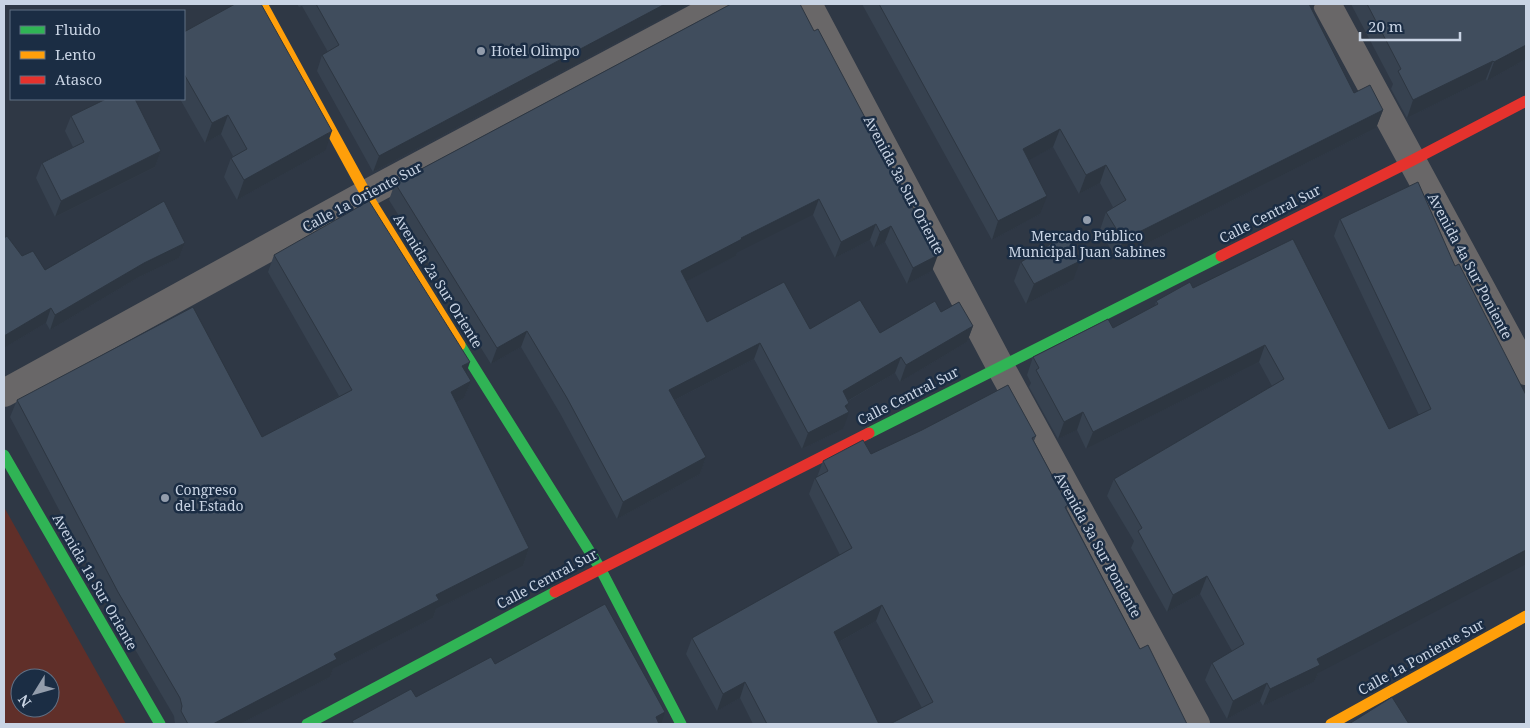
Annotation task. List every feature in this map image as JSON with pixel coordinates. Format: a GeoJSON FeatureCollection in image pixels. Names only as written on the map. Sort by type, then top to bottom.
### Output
{"type":"FeatureCollection","features":[{"type":"Feature","properties":{"kind":"main road","name":"Avenida 2a Sur Oriente"},"geometry":{"type":"LineString","coordinates":[[262,4],[366,194],[600,568],[681,724]]}},
{"type":"Feature","properties":{"kind":"main road","name":"Calle Central Sur"},"geometry":{"type":"LineString","coordinates":[[307,724],[600,568],[1413,160],[1526,100]]}},
{"type":"Feature","properties":{"kind":"main road","name":"Avenida 1a Sur Oriente"},"geometry":{"type":"LineString","coordinates":[[4,455],[160,724]]}},
{"type":"Feature","properties":{"kind":"main road","name":"Calle 1a Poniente Sur"},"geometry":{"type":"LineString","coordinates":[[1331,724],[1526,616]]}},
{"type":"Feature","properties":{"kind":"street","name":"Calle 1a Oriente Sur"},"geometry":{"type":"LineString","coordinates":[[4,393],[366,194],[722,4]]}},
{"type":"Feature","properties":{"kind":"street","name":"Avenida 3a Sur Oriente"},"geometry":{"type":"LineString","coordinates":[[808,4],[1000,366]]}},
{"type":"Feature","properties":{"kind":"street","name":"Avenida 4a Sur Poniente"},"geometry":{"type":"LineString","coordinates":[[1327,4],[1526,372]]}},
{"type":"Feature","properties":{"kind":"street","name":"Avenida 3a Sur Poniente"},"geometry":{"type":"LineString","coordinates":[[1000,366],[1196,724]]}},
{"type":"Feature","properties":{"kind":"shaded area"},"geometry":{"type":"Polygon","coordinates":[[[4,507],[126,724],[4,724],[4,507]]]}},
{"type":"Feature","properties":{"kind":"building"},"geometry":{"type":"Polygon","coordinates":[[[235,4],[261,4],[332,131],[244,180],[231,158],[247,149],[228,115],[212,123],[185,76],[185,31],[235,4]]]}},
{"type":"Feature","properties":{"kind":"building"},"geometry":{"type":"Polygon","coordinates":[[[316,4],[665,4],[379,156],[322,55],[339,45],[316,4]]]}},
{"type":"Feature","properties":{"kind":"building"},"geometry":{"type":"Polygon","coordinates":[[[731,4],[800,4],[814,31],[818,29],[938,255],[913,268],[891,226],[880,232],[876,224],[841,242],[819,199],[741,238],[681,271],[707,322],[784,282],[810,329],[860,300],[880,333],[935,301],[941,312],[959,302],[973,326],[906,365],[901,357],[843,391],[849,403],[845,406],[849,412],[808,433],[760,343],[669,390],[706,457],[623,502],[567,398],[527,331],[497,348],[395,183],[731,4]]]}},
{"type":"Feature","properties":{"kind":"building","name":"Mercado Público Municipal Juan Sabines"},"geometry":{"type":"Polygon","coordinates":[[[879,4],[1309,4],[1354,93],[1370,85],[1383,110],[1123,240],[1106,212],[1126,200],[1106,165],[1086,175],[1060,129],[1023,149],[1047,196],[998,221],[879,4]]]}},
{"type":"Feature","properties":{"kind":"building"},"geometry":{"type":"Polygon","coordinates":[[[1367,4],[1526,4],[1526,45],[1413,100],[1398,71],[1401,69],[1367,4]]]}},
{"type":"Feature","properties":{"kind":"building"},"geometry":{"type":"Polygon","coordinates":[[[104,100],[136,100],[161,151],[61,201],[42,163],[84,142],[71,116],[104,100]]]}},
{"type":"Feature","properties":{"kind":"building"},"geometry":{"type":"Polygon","coordinates":[[[1418,182],[1455,266],[1459,264],[1526,395],[1526,550],[1317,659],[1320,665],[1270,689],[1267,683],[1233,701],[1212,663],[1244,644],[1207,576],[1173,595],[1138,531],[1142,528],[1114,479],[1284,379],[1265,345],[1093,432],[1083,412],[1064,422],[1036,370],[1039,368],[1033,357],[1108,319],[1113,328],[1158,304],[1156,301],[1190,282],[1193,288],[1293,239],[1389,429],[1431,409],[1340,219],[1418,182]]]}},
{"type":"Feature","properties":{"kind":"building"},"geometry":{"type":"Polygon","coordinates":[[[164,201],[185,243],[144,263],[55,315],[51,308],[4,336],[4,238],[7,236],[22,256],[33,251],[45,270],[164,201]]]}},
{"type":"Feature","properties":{"kind":"building"},"geometry":{"type":"Polygon","coordinates":[[[369,201],[470,362],[462,366],[471,381],[451,392],[529,548],[436,595],[439,600],[334,654],[337,659],[213,724],[188,724],[181,711],[180,698],[118,592],[17,400],[193,307],[262,437],[352,390],[274,255],[369,201]]]}},
{"type":"Feature","properties":{"kind":"building"},"geometry":{"type":"Polygon","coordinates":[[[1067,234],[1080,261],[1034,284],[1021,262],[1067,234]]]}},
{"type":"Feature","properties":{"kind":"building"},"geometry":{"type":"Polygon","coordinates":[[[1008,385],[1036,436],[1032,438],[1068,505],[1065,507],[1140,649],[1148,645],[1187,724],[890,724],[933,702],[882,605],[834,632],[879,724],[767,724],[745,682],[723,694],[692,638],[852,548],[815,478],[828,471],[823,461],[863,440],[871,454],[922,430],[1008,385]]]}},
{"type":"Feature","properties":{"kind":"building"},"geometry":{"type":"Polygon","coordinates":[[[605,604],[665,712],[656,717],[659,724],[354,724],[352,721],[411,689],[416,697],[491,657],[495,664],[605,604]]]}},
{"type":"Feature","properties":{"kind":"building"},"geometry":{"type":"Polygon","coordinates":[[[1392,697],[1409,724],[1349,724],[1392,697]]]}},
{"type":"Feature","properties":{"kind":"traffic: fast"},"geometry":{"type":"LineString","coordinates":[[869,433],[1221,256]]}},
{"type":"Feature","properties":{"kind":"traffic: fast"},"geometry":{"type":"LineString","coordinates":[[460,345],[600,568],[681,724]]}},
{"type":"Feature","properties":{"kind":"traffic: fast"},"geometry":{"type":"LineString","coordinates":[[4,455],[160,724]]}},
{"type":"Feature","properties":{"kind":"traffic: fast"},"geometry":{"type":"LineString","coordinates":[[307,724],[555,592]]}},
{"type":"Feature","properties":{"kind":"traffic: slow"},"geometry":{"type":"LineString","coordinates":[[262,4],[366,194],[460,345]]}},
{"type":"Feature","properties":{"kind":"traffic: slow"},"geometry":{"type":"LineString","coordinates":[[1331,724],[1526,616]]}},
{"type":"Feature","properties":{"kind":"traffic: jam"},"geometry":{"type":"LineString","coordinates":[[1221,256],[1526,101]]}},
{"type":"Feature","properties":{"kind":"traffic: jam"},"geometry":{"type":"LineString","coordinates":[[555,592],[869,433]]}},
{"type":"Feature","properties":{"kind":"place","name":"Hotel Olimpo"},"geometry":{"type":"Point","coordinates":[481,51]}},
{"type":"Feature","properties":{"kind":"place","name":"Mercado Público Municipal Juan Sabines"},"geometry":{"type":"Point","coordinates":[1087,220]}},
{"type":"Feature","properties":{"kind":"place","name":"Congreso del Estado"},"geometry":{"type":"Point","coordinates":[165,498]}}]}
